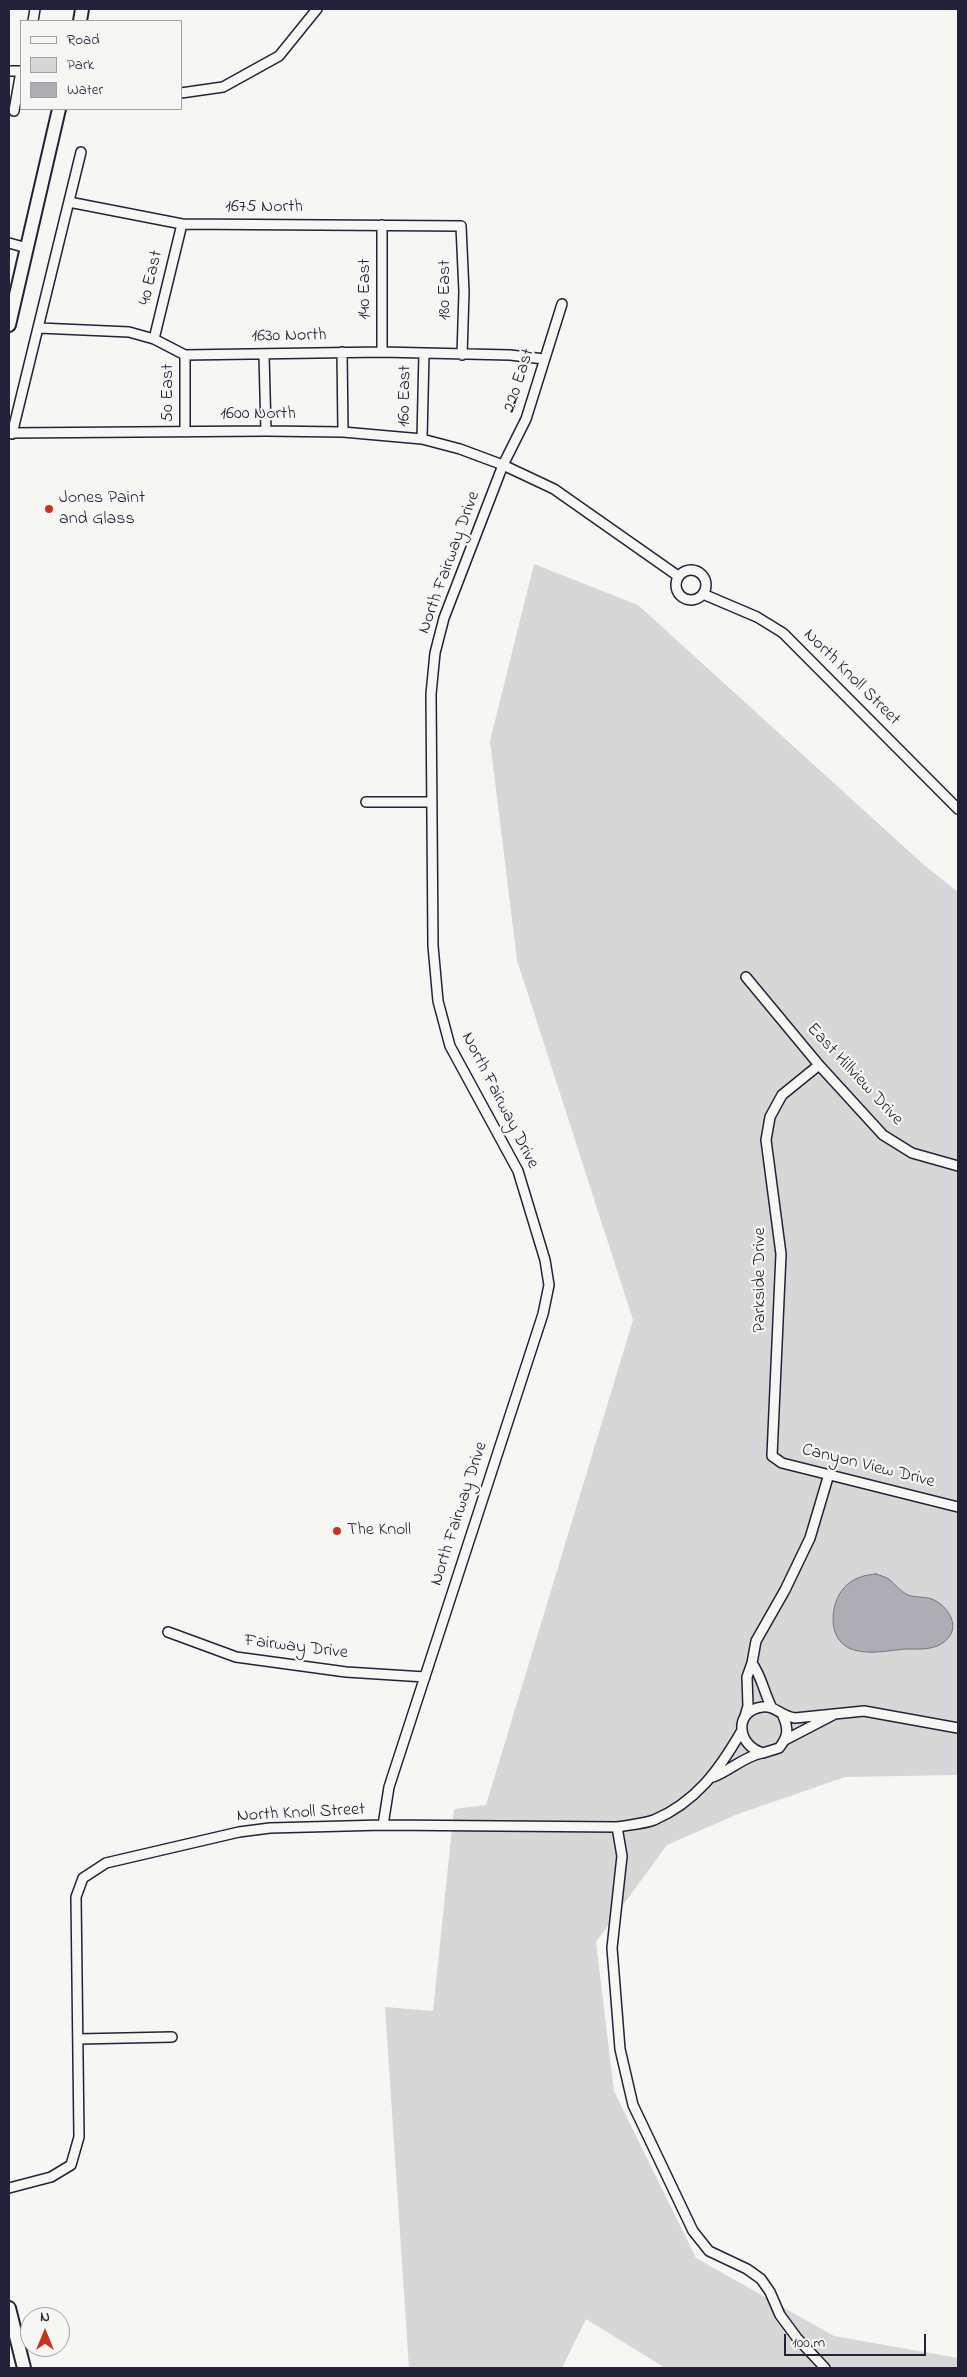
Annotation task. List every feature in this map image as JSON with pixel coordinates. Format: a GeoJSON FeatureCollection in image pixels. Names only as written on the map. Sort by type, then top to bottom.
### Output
{"type":"FeatureCollection","features":[{"type":"Feature","properties":{"kind":"main road"},"geometry":{"type":"LineString","coordinates":[[9,325],[60,110]]}},
{"type":"Feature","properties":{"kind":"main road"},"geometry":{"type":"LineString","coordinates":[[9,2308],[24,2368]]}},
{"type":"Feature","properties":{"kind":"street"},"geometry":{"type":"LineString","coordinates":[[182,93],[224,87],[279,56],[317,9]]}},
{"type":"Feature","properties":{"kind":"street"},"geometry":{"type":"LineString","coordinates":[[14,110],[20,77]]}},
{"type":"Feature","properties":{"kind":"street"},"geometry":{"type":"LineString","coordinates":[[10,433],[39,328],[81,152]]}},
{"type":"Feature","properties":{"kind":"street","name":"1675 North"},"geometry":{"type":"LineString","coordinates":[[70,202],[182,224],[461,226]]}},
{"type":"Feature","properties":{"kind":"street","name":"40 East"},"geometry":{"type":"LineString","coordinates":[[154,339],[182,224]]}},
{"type":"Feature","properties":{"kind":"street","name":"140 East"},"geometry":{"type":"LineString","coordinates":[[382,225],[382,352]]}},
{"type":"Feature","properties":{"kind":"street","name":"180 East"},"geometry":{"type":"LineString","coordinates":[[461,226],[464,292],[462,355]]}},
{"type":"Feature","properties":{"kind":"street"},"geometry":{"type":"LineString","coordinates":[[9,244],[26,248]]}},
{"type":"Feature","properties":{"kind":"street","name":"220 East"},"geometry":{"type":"LineString","coordinates":[[503,465],[526,419],[562,304]]}},
{"type":"Feature","properties":{"kind":"street","name":"1630 North"},"geometry":{"type":"LineString","coordinates":[[39,328],[129,332],[154,339],[185,355],[382,352],[544,359]]}},
{"type":"Feature","properties":{"kind":"street"},"geometry":{"type":"LineString","coordinates":[[342,352],[343,432]]}},
{"type":"Feature","properties":{"kind":"street","name":"160 East"},"geometry":{"type":"LineString","coordinates":[[422,439],[424,354]]}},
{"type":"Feature","properties":{"kind":"street","name":"50 East"},"geometry":{"type":"LineString","coordinates":[[185,355],[185,432]]}},
{"type":"Feature","properties":{"kind":"street"},"geometry":{"type":"LineString","coordinates":[[264,355],[266,431]]}},
{"type":"Feature","properties":{"kind":"street","name":"1600 North"},"geometry":{"type":"LineString","coordinates":[[10,433],[343,432],[422,439],[460,449],[503,465]]}},
{"type":"Feature","properties":{"kind":"street"},"geometry":{"type":"LineString","coordinates":[[503,465],[554,489],[678,576]]}},
{"type":"Feature","properties":{"kind":"street","name":"North Fairway Drive"},"geometry":{"type":"LineString","coordinates":[[383,1826],[389,1787],[543,1314],[548,1285],[545,1260],[518,1171],[450,1046],[438,1001],[433,946],[431,694],[435,653],[444,618],[503,465]]}},
{"type":"Feature","properties":{"kind":"street"},"geometry":{"type":"LineString","coordinates":[[692,570],[701,574],[706,584],[704,594],[691,601],[682,598],[675,585],[678,576],[692,570]]}},
{"type":"Feature","properties":{"kind":"street","name":"North Knoll Street"},"geometry":{"type":"LineString","coordinates":[[704,594],[757,617],[783,633],[958,809]]}},
{"type":"Feature","properties":{"kind":"street"},"geometry":{"type":"LineString","coordinates":[[366,802],[432,802]]}},
{"type":"Feature","properties":{"kind":"street","name":"East Hillview Drive"},"geometry":{"type":"LineString","coordinates":[[746,977],[819,1065],[883,1135],[912,1153],[958,1166]]}},
{"type":"Feature","properties":{"kind":"street","name":"Parkside Drive"},"geometry":{"type":"LineString","coordinates":[[772,1456],[781,1254],[766,1140],[770,1117],[782,1095],[819,1065]]}},
{"type":"Feature","properties":{"kind":"street","name":"Canyon View Drive"},"geometry":{"type":"LineString","coordinates":[[772,1456],[782,1463],[958,1506]]}},
{"type":"Feature","properties":{"kind":"street","name":"North Knoll Street"},"geometry":{"type":"LineString","coordinates":[[9,2188],[51,2176],[71,2165],[79,2137],[76,1897],[83,1878],[106,1863],[239,1832],[270,1828],[383,1826],[617,1827],[653,1820],[682,1805],[713,1777],[741,1732],[748,1706],[747,1676],[752,1663],[756,1641],[810,1538],[829,1474]]}},
{"type":"Feature","properties":{"kind":"street","name":"Fairway Drive"},"geometry":{"type":"LineString","coordinates":[[168,1632],[236,1657],[346,1672],[424,1676]]}},
{"type":"Feature","properties":{"kind":"street"},"geometry":{"type":"LineString","coordinates":[[752,1663],[759,1673],[772,1708],[783,1716],[787,1725],[785,1740]]}},
{"type":"Feature","properties":{"kind":"street"},"geometry":{"type":"LineString","coordinates":[[745,1717],[757,1708],[772,1708]]}},
{"type":"Feature","properties":{"kind":"street","name":"North Knoll Street"},"geometry":{"type":"LineString","coordinates":[[783,1716],[794,1718],[864,1711],[958,1728]]}},
{"type":"Feature","properties":{"kind":"street","name":"North Knoll Street"},"geometry":{"type":"LineString","coordinates":[[713,1777],[727,1772],[749,1756],[779,1748],[785,1740],[833,1715]]}},
{"type":"Feature","properties":{"kind":"street"},"geometry":{"type":"LineString","coordinates":[[741,1732],[748,1745],[763,1753]]}},
{"type":"Feature","properties":{"kind":"street"},"geometry":{"type":"LineString","coordinates":[[617,1827],[622,1856],[612,1948],[620,2048],[633,2105],[693,2231],[709,2251],[747,2269],[761,2279],[791,2330],[825,2368]]}},
{"type":"Feature","properties":{"kind":"street"},"geometry":{"type":"LineString","coordinates":[[78,2038],[172,2037]]}},
{"type":"Feature","properties":{"kind":"green space"},"geometry":{"type":"Polygon","coordinates":[[[534,564],[638,605],[924,865],[958,892],[958,1775],[845,1777],[738,1814],[667,1845],[596,1942],[614,2091],[696,2258],[834,2336],[958,2358],[958,2368],[665,2368],[586,2319],[562,2368],[409,2368],[385,2007],[433,2011],[454,1809],[486,1805],[633,1320],[517,960],[490,741],[534,564]]]}},
{"type":"Feature","properties":{"kind":"water"},"geometry":{"type":"Polygon","coordinates":[[[876,1574],[886,1577],[908,1595],[934,1600],[946,1609],[950,1615],[953,1627],[947,1639],[937,1646],[929,1648],[880,1652],[854,1650],[845,1645],[838,1638],[834,1630],[834,1609],[837,1600],[842,1591],[854,1580],[876,1574]]]}},
{"type":"Feature","properties":{"kind":"place","name":"Jones Paint and Glass"},"geometry":{"type":"Point","coordinates":[49,509]}},
{"type":"Feature","properties":{"kind":"place","name":"The Knoll"},"geometry":{"type":"Point","coordinates":[337,1531]}}]}
